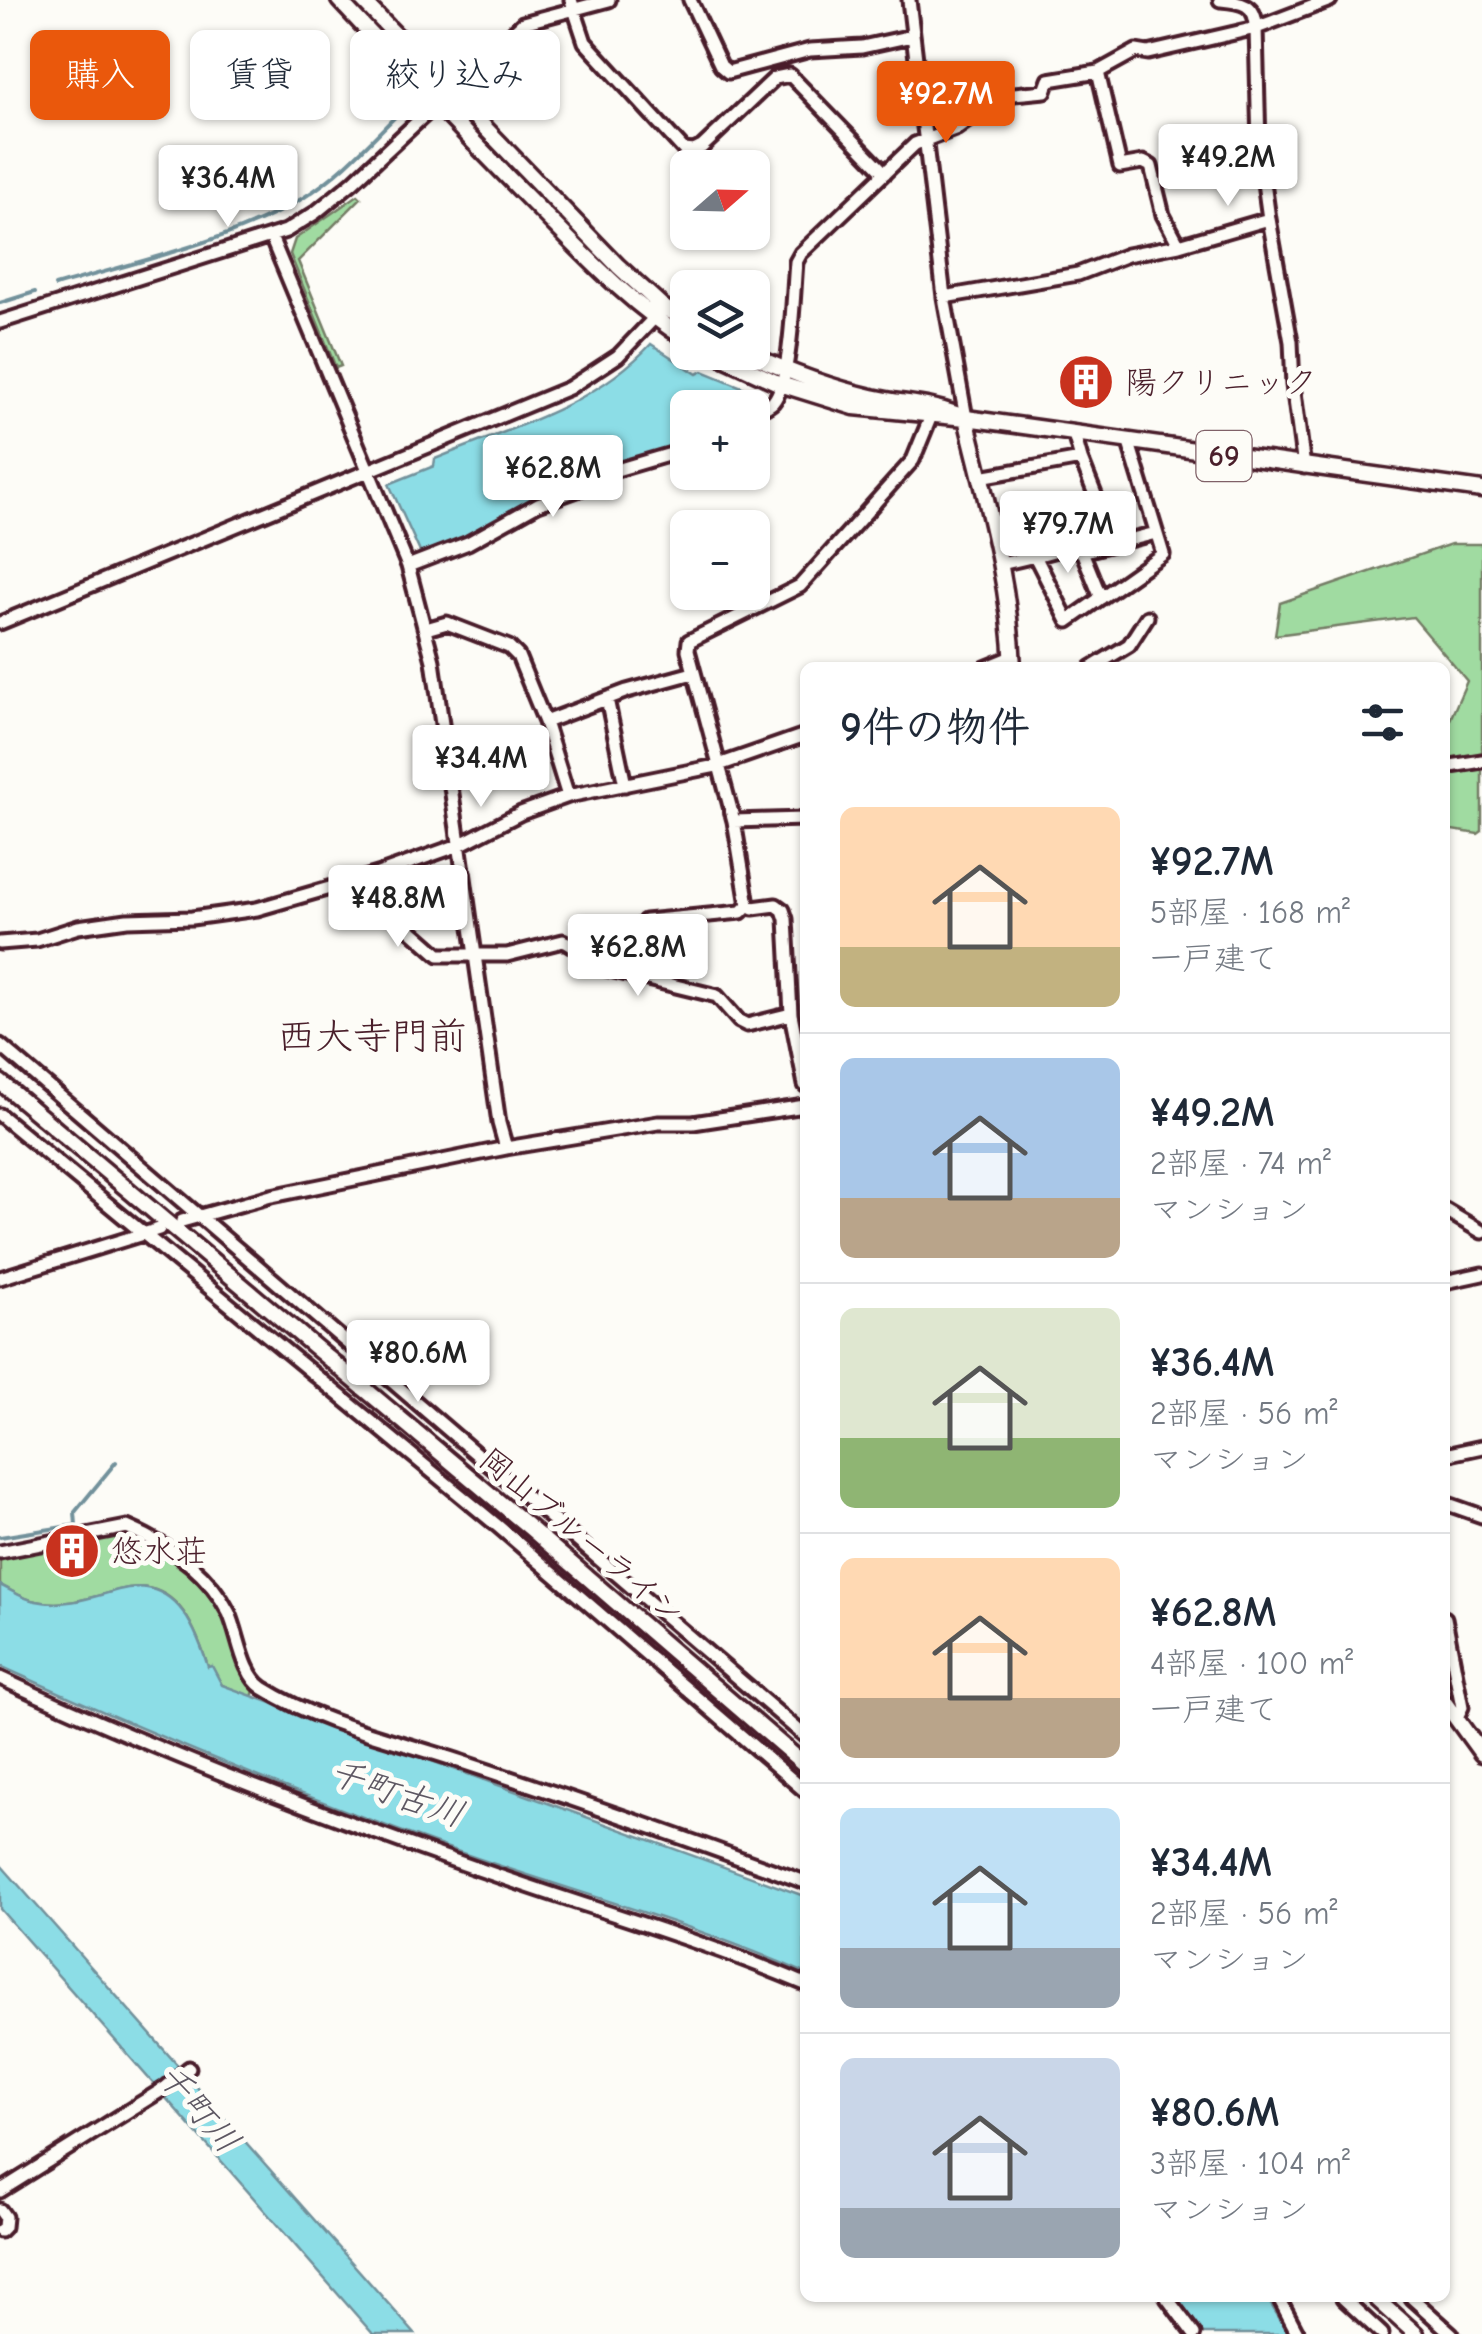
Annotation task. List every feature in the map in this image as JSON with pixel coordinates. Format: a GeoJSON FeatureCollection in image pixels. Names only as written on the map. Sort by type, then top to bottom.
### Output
{"type":"FeatureCollection","features":[{"type":"Feature","properties":{"kind":"main road"},"geometry":{"type":"LineString","coordinates":[[340,0],[372,30]]}},
{"type":"Feature","properties":{"kind":"main road"},"geometry":{"type":"LineString","coordinates":[[362,0],[387,30]]}},
{"type":"Feature","properties":{"kind":"main road"},"geometry":{"type":"LineString","coordinates":[[463,120],[569,239],[670,323]]}},
{"type":"Feature","properties":{"kind":"main road"},"geometry":{"type":"LineString","coordinates":[[659,313],[670,316]]}},
{"type":"Feature","properties":{"kind":"main road","name":"69"},"geometry":{"type":"LineString","coordinates":[[770,369],[782,377],[876,398],[933,405],[966,418]]}},
{"type":"Feature","properties":{"kind":"main road","name":"69"},"geometry":{"type":"LineString","coordinates":[[762,370],[854,407],[966,418],[1482,490]]}},
{"type":"Feature","properties":{"kind":"main road"},"geometry":{"type":"LineString","coordinates":[[966,418],[1001,564],[1012,623],[1012,662]]}},
{"type":"Feature","properties":{"kind":"main road","name":"岡山ブルーライン"},"geometry":{"type":"LineString","coordinates":[[0,1082],[800,1761]]}},
{"type":"Feature","properties":{"kind":"main road"},"geometry":{"type":"LineString","coordinates":[[1450,1710],[1482,1754]]}},
{"type":"Feature","properties":{"kind":"main road"},"geometry":{"type":"LineString","coordinates":[[1380,2302],[1416,2334]]}},
{"type":"Feature","properties":{"kind":"street"},"geometry":{"type":"LineString","coordinates":[[515,30],[523,23],[572,5],[609,0]]}},
{"type":"Feature","properties":{"kind":"street"},"geometry":{"type":"LineString","coordinates":[[690,0],[721,66],[728,72],[810,50],[862,48],[912,36]]}},
{"type":"Feature","properties":{"kind":"street"},"geometry":{"type":"LineString","coordinates":[[908,0],[944,298],[966,418]]}},
{"type":"Feature","properties":{"kind":"street"},"geometry":{"type":"LineString","coordinates":[[1220,0],[1242,2],[1256,16],[1260,146],[1291,342],[1292,385],[1304,467]]}},
{"type":"Feature","properties":{"kind":"street"},"geometry":{"type":"LineString","coordinates":[[770,404],[774,402],[790,344],[796,262],[801,252],[924,138],[957,128],[995,101],[1014,94],[1045,91],[1049,80],[1098,72],[1136,51],[1148,52],[1256,28],[1330,0]]}},
{"type":"Feature","properties":{"kind":"street"},"geometry":{"type":"LineString","coordinates":[[572,5],[584,42],[684,150],[702,147],[776,78],[790,74],[884,173]]}},
{"type":"Feature","properties":{"kind":"street"},"geometry":{"type":"LineString","coordinates":[[1098,72],[1120,166],[1142,162],[1151,166],[1164,215],[1179,244]]}},
{"type":"Feature","properties":{"kind":"street"},"geometry":{"type":"LineString","coordinates":[[0,322],[271,238],[335,198],[418,120]]}},
{"type":"Feature","properties":{"kind":"street"},"geometry":{"type":"LineString","coordinates":[[944,298],[1078,274],[1127,255],[1269,219]]}},
{"type":"Feature","properties":{"kind":"street"},"geometry":{"type":"LineString","coordinates":[[271,238],[408,566],[426,629],[506,1148]]}},
{"type":"Feature","properties":{"kind":"street"},"geometry":{"type":"LineString","coordinates":[[0,622],[570,388],[618,356],[659,313]]}},
{"type":"Feature","properties":{"kind":"street"},"geometry":{"type":"LineString","coordinates":[[748,905],[734,821],[716,766],[689,641],[800,586],[913,460],[931,416]]}},
{"type":"Feature","properties":{"kind":"street"},"geometry":{"type":"LineString","coordinates":[[1074,434],[1098,502]]}},
{"type":"Feature","properties":{"kind":"street"},"geometry":{"type":"LineString","coordinates":[[1035,556],[1068,621],[1163,554],[1129,443]]}},
{"type":"Feature","properties":{"kind":"street"},"geometry":{"type":"LineString","coordinates":[[408,566],[468,544],[538,504],[580,489],[603,474],[670,455]]}},
{"type":"Feature","properties":{"kind":"street"},"geometry":{"type":"LineString","coordinates":[[980,477],[1081,460]]}},
{"type":"Feature","properties":{"kind":"street"},"geometry":{"type":"LineString","coordinates":[[1081,552],[1156,533]]}},
{"type":"Feature","properties":{"kind":"street"},"geometry":{"type":"LineString","coordinates":[[1001,564],[1079,544],[1101,598]]}},
{"type":"Feature","properties":{"kind":"street"},"geometry":{"type":"LineString","coordinates":[[1100,662],[1129,645],[1148,618]]}},
{"type":"Feature","properties":{"kind":"street"},"geometry":{"type":"LineString","coordinates":[[426,629],[447,623],[508,647],[518,656],[545,722],[568,796]]}},
{"type":"Feature","properties":{"kind":"street"},"geometry":{"type":"LineString","coordinates":[[545,722],[693,673]]}},
{"type":"Feature","properties":{"kind":"street"},"geometry":{"type":"LineString","coordinates":[[607,699],[625,786]]}},
{"type":"Feature","properties":{"kind":"street"},"geometry":{"type":"LineString","coordinates":[[0,943],[37,940],[78,926],[256,909],[378,874],[459,844],[521,813],[568,796],[716,766],[800,737]]}},
{"type":"Feature","properties":{"kind":"street"},"geometry":{"type":"LineString","coordinates":[[1450,766],[1482,761]]}},
{"type":"Feature","properties":{"kind":"street"},"geometry":{"type":"LineString","coordinates":[[734,821],[800,819]]}},
{"type":"Feature","properties":{"kind":"street"},"geometry":{"type":"LineString","coordinates":[[378,874],[388,912],[439,955],[507,955],[563,942],[571,944],[598,968],[718,996],[739,1022],[748,1025],[791,1014]]}},
{"type":"Feature","properties":{"kind":"street"},"geometry":{"type":"LineString","coordinates":[[628,974],[645,921],[741,912],[748,905]]}},
{"type":"Feature","properties":{"kind":"street"},"geometry":{"type":"LineString","coordinates":[[748,905],[776,905],[782,910],[789,936],[791,1014],[800,1060]]}},
{"type":"Feature","properties":{"kind":"street"},"geometry":{"type":"LineString","coordinates":[[0,1046],[202,1217],[521,1500],[783,1723],[800,1733]]}},
{"type":"Feature","properties":{"kind":"street"},"geometry":{"type":"LineString","coordinates":[[182,1222],[271,1196],[506,1148],[658,1123],[693,1123],[800,1107]]}},
{"type":"Feature","properties":{"kind":"street"},"geometry":{"type":"LineString","coordinates":[[0,1115],[501,1523],[764,1748],[800,1786]]}},
{"type":"Feature","properties":{"kind":"street"},"geometry":{"type":"LineString","coordinates":[[1450,1213],[1482,1232]]}},
{"type":"Feature","properties":{"kind":"street"},"geometry":{"type":"LineString","coordinates":[[0,1278],[159,1229]]}},
{"type":"Feature","properties":{"kind":"street"},"geometry":{"type":"LineString","coordinates":[[1450,1281],[1482,1274]]}},
{"type":"Feature","properties":{"kind":"street"},"geometry":{"type":"LineString","coordinates":[[1450,1454],[1482,1447]]}},
{"type":"Feature","properties":{"kind":"street"},"geometry":{"type":"LineString","coordinates":[[1450,1505],[1482,1516]]}},
{"type":"Feature","properties":{"kind":"street"},"geometry":{"type":"LineString","coordinates":[[0,1552],[127,1527],[184,1558],[208,1582],[227,1610],[252,1677],[260,1686],[320,1714],[638,1820],[800,1880]]}},
{"type":"Feature","properties":{"kind":"street"},"geometry":{"type":"LineString","coordinates":[[1450,1644],[1462,1706],[1456,1719]]}},
{"type":"Feature","properties":{"kind":"street"},"geometry":{"type":"LineString","coordinates":[[0,1678],[104,1726],[322,1810],[507,1879],[741,1956],[800,1982]]}},
{"type":"Feature","properties":{"kind":"street"},"geometry":{"type":"LineString","coordinates":[[0,2190],[152,2096],[189,2068]]}},
{"type":"Feature","properties":{"kind":"street"},"geometry":{"type":"LineString","coordinates":[[0,2210],[5,2217],[0,2231]]}},
{"type":"Feature","properties":{"kind":"street"},"geometry":{"type":"LineString","coordinates":[[1170,2302],[1194,2334]]}},
{"type":"Feature","properties":{"kind":"street"},"geometry":{"type":"LineString","coordinates":[[1281,2302],[1298,2334]]}},
{"type":"Feature","properties":{"kind":"street"},"geometry":{"type":"LineString","coordinates":[[1348,2302],[1382,2334]]}},
{"type":"Feature","properties":{"kind":"street"},"geometry":{"type":"LineString","coordinates":[[1416,2302],[1452,2334]]}},
{"type":"Feature","properties":{"kind":"green space"},"geometry":{"type":"Polygon","coordinates":[[[358,195],[361,198],[298,261],[341,366],[336,368],[290,254],[295,239],[358,195]]]}},
{"type":"Feature","properties":{"kind":"green space"},"geometry":{"type":"Polygon","coordinates":[[[1451,544],[1482,544],[1482,831],[1478,834],[1450,830],[1450,720],[1467,681],[1413,617],[1275,635],[1280,603],[1451,544]]]}},
{"type":"Feature","properties":{"kind":"green space"},"geometry":{"type":"Polygon","coordinates":[[[127,1532],[173,1560],[211,1599],[255,1688],[252,1697],[222,1685],[212,1667],[208,1667],[180,1607],[155,1590],[138,1587],[78,1601],[47,1603],[0,1585],[0,1558],[127,1532]]]}},
{"type":"Feature","properties":{"kind":"water"},"geometry":{"type":"Polygon","coordinates":[[[651,344],[670,356],[670,370],[691,370],[697,374],[703,371],[749,390],[670,390],[670,448],[631,458],[602,469],[573,487],[537,498],[476,535],[425,558],[389,484],[434,466],[435,459],[550,413],[604,384],[651,344]]]}},
{"type":"Feature","properties":{"kind":"water","name":"千町古川"},"geometry":{"type":"Polygon","coordinates":[[[0,1585],[47,1603],[77,1601],[137,1587],[154,1590],[168,1597],[189,1620],[208,1667],[212,1666],[222,1685],[800,1895],[800,1971],[716,1937],[332,1806],[0,1666],[0,1585]]]}},
{"type":"Feature","properties":{"kind":"water","name":"千町川"},"geometry":{"type":"Polygon","coordinates":[[[0,1864],[415,2334],[373,2334],[0,1909],[0,1864]]]}},
{"type":"Feature","properties":{"kind":"water"},"geometry":{"type":"Polygon","coordinates":[[[1180,2302],[1269,2302],[1289,2334],[1203,2334],[1180,2302]]]}},
{"type":"Feature","properties":{"kind":"waterway"},"geometry":{"type":"LineString","coordinates":[[55,286],[183,249],[277,213],[331,178],[392,120]]}},
{"type":"Feature","properties":{"kind":"waterway"},"geometry":{"type":"LineString","coordinates":[[0,303],[35,292]]}},
{"type":"Feature","properties":{"kind":"waterway"},"geometry":{"type":"LineString","coordinates":[[0,1537],[76,1525],[75,1512],[116,1462]]}},
{"type":"Feature","properties":{"kind":"tunnel"},"geometry":{"type":"LineString","coordinates":[[504,1520],[517,1504]]}},
{"type":"Feature","properties":{"kind":"tunnel"},"geometry":{"type":"LineString","coordinates":[[767,1744],[779,1728]]}},
{"type":"Feature","properties":{"kind":"place","name":"陽クリニック"},"geometry":{"type":"Point","coordinates":[1086,382]}},
{"type":"Feature","properties":{"kind":"place","name":"悠水荘"},"geometry":{"type":"Point","coordinates":[72,1551]}},
{"type":"Feature","properties":{"kind":"district","name":"西大寺門前"},"geometry":{"type":"Point","coordinates":[372,1036]}}]}
